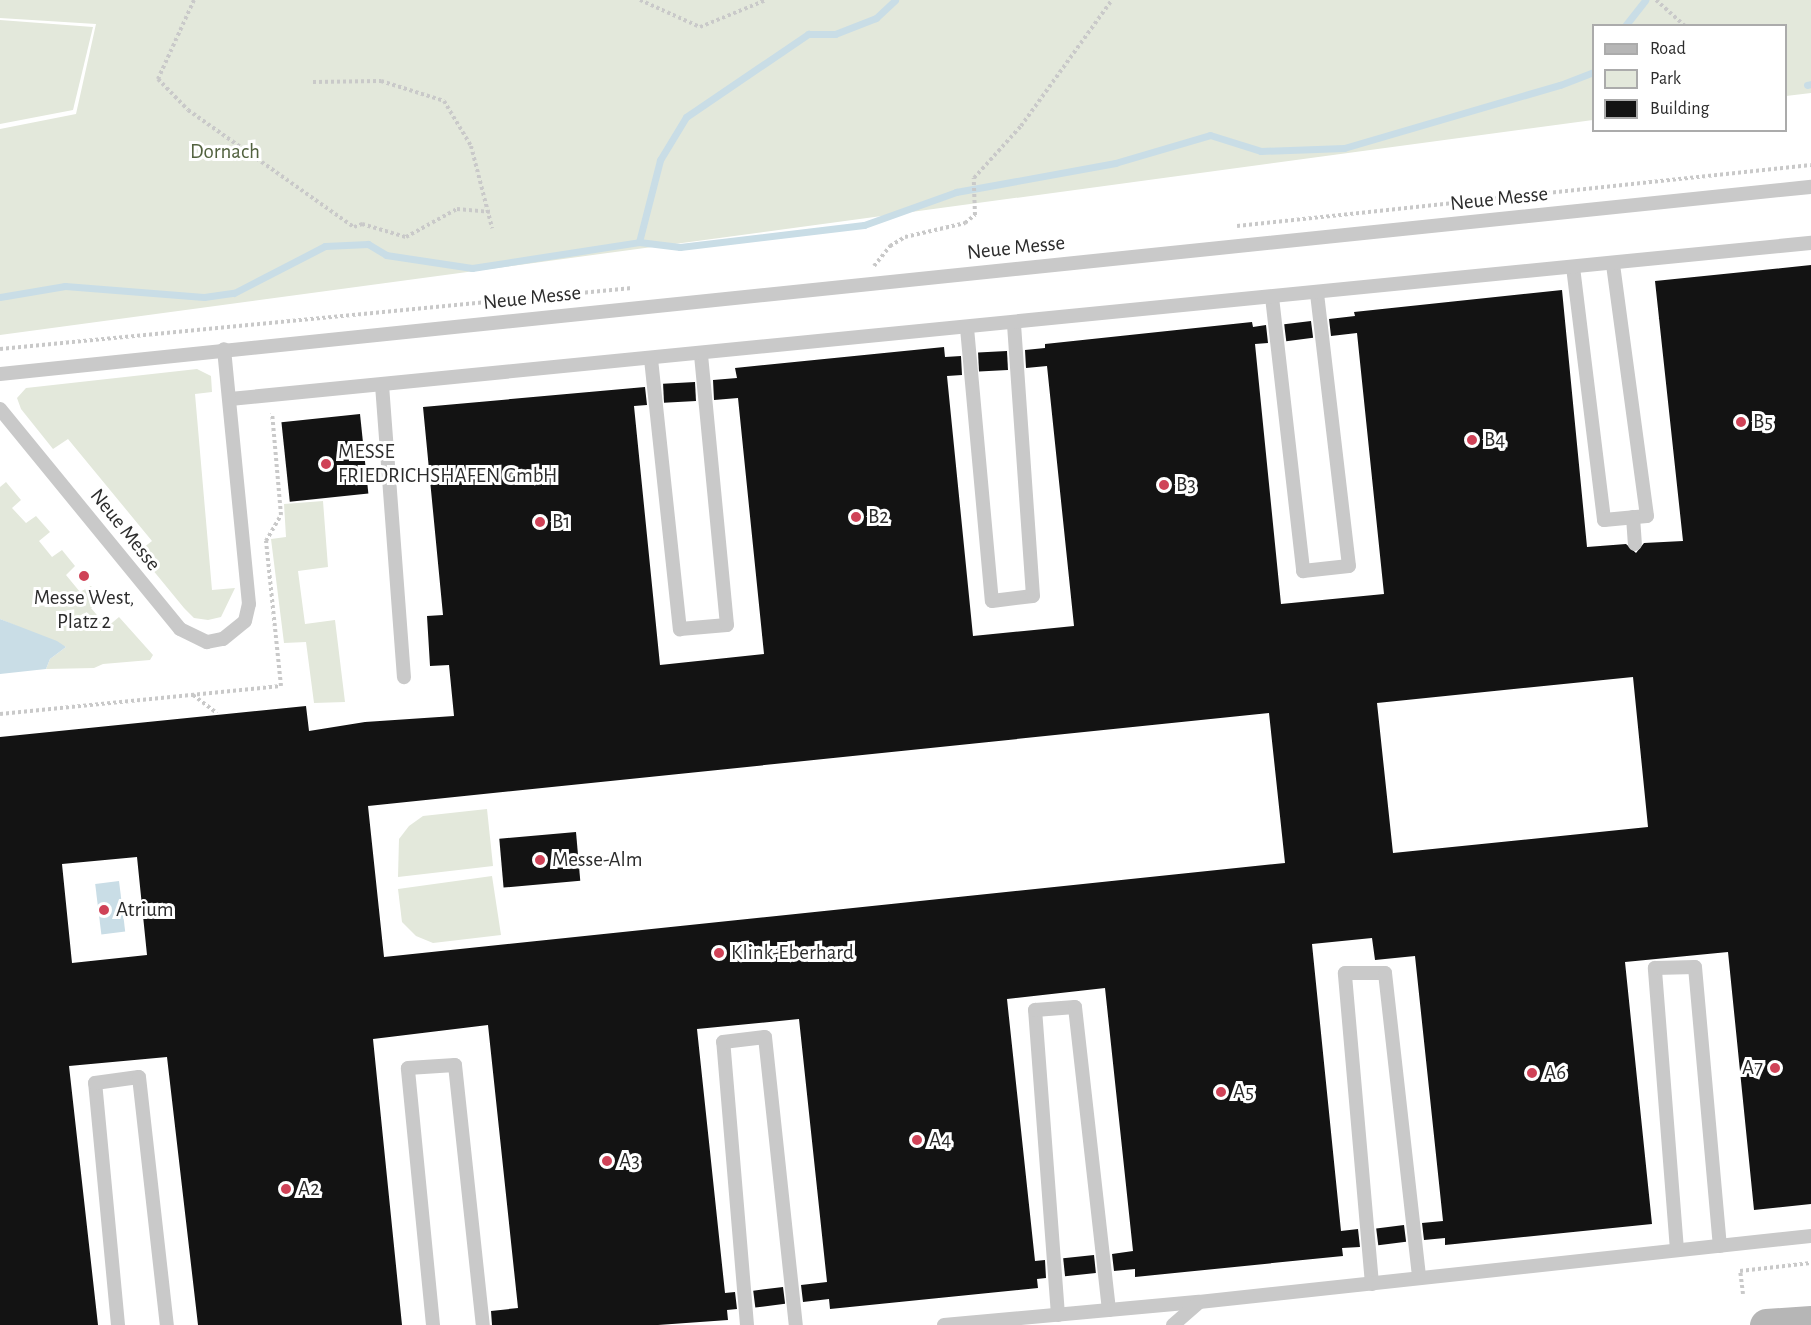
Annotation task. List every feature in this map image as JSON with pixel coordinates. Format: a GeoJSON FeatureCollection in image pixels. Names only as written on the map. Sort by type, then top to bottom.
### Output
{"type":"FeatureCollection","features":[{"type":"Feature","properties":{"kind":"street"},"geometry":{"type":"LineString","coordinates":[[1766,1325],[1811,1322]]}},
{"type":"Feature","properties":{"kind":"lane","name":"Neue Messe"},"geometry":{"type":"LineString","coordinates":[[0,374],[224,349],[1811,187]]}},
{"type":"Feature","properties":{"kind":"lane"},"geometry":{"type":"LineString","coordinates":[[230,399],[1811,243]]}},
{"type":"Feature","properties":{"kind":"lane"},"geometry":{"type":"LineString","coordinates":[[1573,267],[1604,520],[1647,516],[1613,263]]}},
{"type":"Feature","properties":{"kind":"lane"},"geometry":{"type":"LineString","coordinates":[[1272,297],[1303,571],[1350,566],[1317,293]]}},
{"type":"Feature","properties":{"kind":"lane"},"geometry":{"type":"LineString","coordinates":[[967,328],[992,601],[1033,596],[1014,323]]}},
{"type":"Feature","properties":{"kind":"lane","name":"Neue Messe"},"geometry":{"type":"LineString","coordinates":[[0,409],[180,629],[207,642],[235,632],[245,621],[249,604],[224,349]]}},
{"type":"Feature","properties":{"kind":"lane"},"geometry":{"type":"LineString","coordinates":[[651,359],[680,629],[727,625],[701,354]]}},
{"type":"Feature","properties":{"kind":"lane"},"geometry":{"type":"LineString","coordinates":[[382,385],[404,677]]}},
{"type":"Feature","properties":{"kind":"lane"},"geometry":{"type":"LineString","coordinates":[[1633,517],[1635,544]]}},
{"type":"Feature","properties":{"kind":"lane"},"geometry":{"type":"LineString","coordinates":[[1677,1250],[1655,968],[1679,962],[1695,967],[1719,1246]]}},
{"type":"Feature","properties":{"kind":"lane"},"geometry":{"type":"LineString","coordinates":[[1372,1284],[1345,973],[1385,973],[1419,1278]]}},
{"type":"Feature","properties":{"kind":"lane"},"geometry":{"type":"LineString","coordinates":[[1058,1315],[1035,1010],[1075,1007],[1109,1310]]}},
{"type":"Feature","properties":{"kind":"lane"},"geometry":{"type":"LineString","coordinates":[[747,1325],[723,1042],[765,1037],[796,1325]]}},
{"type":"Feature","properties":{"kind":"lane"},"geometry":{"type":"LineString","coordinates":[[433,1325],[408,1068],[455,1065],[483,1325]]}},
{"type":"Feature","properties":{"kind":"lane"},"geometry":{"type":"LineString","coordinates":[[118,1325],[96,1083],[139,1077],[167,1325]]}},
{"type":"Feature","properties":{"kind":"lane"},"geometry":{"type":"LineString","coordinates":[[944,1325],[1199,1302],[1811,1236]]}},
{"type":"Feature","properties":{"kind":"lane"},"geometry":{"type":"LineString","coordinates":[[1173,1325],[1199,1302]]}},
{"type":"Feature","properties":{"kind":"path"},"geometry":{"type":"LineString","coordinates":[[194,0],[158,80],[188,110],[354,226],[362,224],[406,237],[457,208],[490,212]]}},
{"type":"Feature","properties":{"kind":"path"},"geometry":{"type":"LineString","coordinates":[[640,0],[700,27],[766,0]]}},
{"type":"Feature","properties":{"kind":"path"},"geometry":{"type":"LineString","coordinates":[[874,266],[890,246],[905,237],[965,223],[978,208],[974,178],[1021,126],[1112,0]]}},
{"type":"Feature","properties":{"kind":"path"},"geometry":{"type":"LineString","coordinates":[[1656,0],[1683,24]]}},
{"type":"Feature","properties":{"kind":"path"},"geometry":{"type":"LineString","coordinates":[[314,82],[381,81],[444,101],[471,146],[490,212],[492,228]]}},
{"type":"Feature","properties":{"kind":"path"},"geometry":{"type":"LineString","coordinates":[[1229,226],[1811,165]]}},
{"type":"Feature","properties":{"kind":"path"},"geometry":{"type":"LineString","coordinates":[[862,267],[886,265]]}},
{"type":"Feature","properties":{"kind":"path"},"geometry":{"type":"LineString","coordinates":[[0,349],[641,287]]}},
{"type":"Feature","properties":{"kind":"path"},"geometry":{"type":"LineString","coordinates":[[0,714],[281,686],[266,541],[281,515],[270,395]]}},
{"type":"Feature","properties":{"kind":"path"},"geometry":{"type":"LineString","coordinates":[[192,694],[217,713]]}},
{"type":"Feature","properties":{"kind":"path"},"geometry":{"type":"LineString","coordinates":[[1743,1294],[1740,1271],[1811,1263]]}},
{"type":"Feature","properties":{"kind":"green space","name":"Dornach"},"geometry":{"type":"Polygon","coordinates":[[[0,0],[1811,0],[1811,93],[1787,96],[1787,24],[1592,24],[1592,120],[0,335],[0,129],[76,114],[96,24],[0,18],[0,0]]]}},
{"type":"Feature","properties":{"kind":"green space"},"geometry":{"type":"Polygon","coordinates":[[[0,20],[93,27],[73,110],[0,124],[0,20]]]}},
{"type":"Feature","properties":{"kind":"green space"},"geometry":{"type":"Polygon","coordinates":[[[197,369],[211,376],[212,392],[195,394],[212,590],[235,588],[221,617],[208,620],[194,618],[138,552],[152,541],[68,439],[53,449],[21,409],[17,398],[26,388],[197,369]]]}},
{"type":"Feature","properties":{"kind":"green space"},"geometry":{"type":"Polygon","coordinates":[[[6,482],[21,500],[12,508],[26,523],[36,516],[50,532],[39,541],[52,557],[62,550],[75,566],[66,575],[80,592],[91,586],[101,600],[91,608],[107,627],[119,617],[153,655],[150,660],[103,664],[94,668],[46,669],[50,659],[66,647],[0,619],[0,487],[6,482]]]}},
{"type":"Feature","properties":{"kind":"green space"},"geometry":{"type":"Polygon","coordinates":[[[323,501],[328,567],[298,571],[305,624],[335,620],[345,702],[314,703],[306,642],[284,643],[271,539],[286,537],[284,504],[323,501]]]}},
{"type":"Feature","properties":{"kind":"green space"},"geometry":{"type":"Polygon","coordinates":[[[487,809],[493,866],[398,877],[399,839],[409,826],[423,816],[487,809]]]}},
{"type":"Feature","properties":{"kind":"green space"},"geometry":{"type":"Polygon","coordinates":[[[492,876],[501,935],[433,943],[416,936],[402,922],[398,889],[492,876]]]}},
{"type":"Feature","properties":{"kind":"water"},"geometry":{"type":"Polygon","coordinates":[[[0,619],[57,641],[66,647],[50,659],[46,669],[0,674],[0,619]]]}},
{"type":"Feature","properties":{"kind":"water"},"geometry":{"type":"Polygon","coordinates":[[[119,881],[125,932],[101,935],[95,884],[119,881]]]}},
{"type":"Feature","properties":{"kind":"building"},"geometry":{"type":"Polygon","coordinates":[[[1811,265],[1811,1204],[1754,1210],[1728,952],[1625,962],[1652,1224],[1445,1245],[1445,1238],[1424,1240],[1422,1223],[1443,1221],[1415,956],[1375,960],[1372,938],[1312,944],[1341,1231],[1358,1229],[1360,1247],[1342,1248],[1343,1256],[1135,1277],[1135,1269],[1114,1271],[1112,1254],[1133,1251],[1105,988],[1007,999],[1035,1261],[1045,1260],[1046,1278],[1037,1279],[1038,1288],[830,1309],[829,1299],[803,1302],[801,1285],[827,1282],[799,1019],[697,1029],[725,1293],[735,1292],[737,1309],[727,1310],[728,1320],[658,1325],[492,1325],[491,1311],[518,1308],[488,1025],[373,1039],[402,1325],[198,1325],[167,1057],[69,1066],[98,1325],[0,1325],[0,737],[306,706],[309,731],[365,722],[454,716],[449,665],[430,666],[427,616],[443,615],[423,407],[645,387],[647,405],[634,406],[660,665],[764,654],[738,398],[714,400],[713,380],[737,378],[735,368],[944,347],[945,357],[961,356],[962,375],[947,376],[973,636],[1074,626],[1047,366],[1026,368],[1025,350],[1045,348],[1045,344],[1252,322],[1253,327],[1266,325],[1268,343],[1255,344],[1281,604],[1384,594],[1357,333],[1331,336],[1329,319],[1355,316],[1354,312],[1562,290],[1587,547],[1626,544],[1636,553],[1644,543],[1683,541],[1655,281],[1811,265]],[[1633,677],[1377,703],[1393,853],[1648,827],[1633,677]],[[1269,713],[368,806],[384,957],[1285,863],[1269,713]],[[137,857],[62,864],[72,963],[147,955],[137,857]]]}},
{"type":"Feature","properties":{"kind":"building"},"geometry":{"type":"Polygon","coordinates":[[[1311,321],[1313,338],[1286,341],[1284,324],[1311,321]]]}},
{"type":"Feature","properties":{"kind":"building"},"geometry":{"type":"Polygon","coordinates":[[[1007,351],[1008,370],[979,371],[978,353],[1007,351]]]}},
{"type":"Feature","properties":{"kind":"building"},"geometry":{"type":"Polygon","coordinates":[[[695,382],[696,401],[664,403],[663,384],[695,382]]]}},
{"type":"Feature","properties":{"kind":"building","name":"MESSE FRIEDRICHSHAFEN GmbH"},"geometry":{"type":"Polygon","coordinates":[[[360,414],[368,494],[290,502],[281,422],[360,414]]]}},
{"type":"Feature","properties":{"kind":"building","name":"Messe-Alm"},"geometry":{"type":"Polygon","coordinates":[[[576,832],[580,881],[504,888],[499,839],[576,832]]]}},
{"type":"Feature","properties":{"kind":"building"},"geometry":{"type":"Polygon","coordinates":[[[1404,1225],[1406,1242],[1378,1245],[1376,1228],[1404,1225]]]}},
{"type":"Feature","properties":{"kind":"building"},"geometry":{"type":"Polygon","coordinates":[[[1094,1255],[1096,1273],[1065,1276],[1063,1258],[1094,1255]]]}},
{"type":"Feature","properties":{"kind":"building"},"geometry":{"type":"Polygon","coordinates":[[[783,1287],[785,1304],[755,1308],[753,1291],[783,1287]]]}},
{"type":"Feature","properties":{"kind":"waterway"},"geometry":{"type":"LineString","coordinates":[[639,242],[660,160],[686,117],[808,34],[835,34],[876,18],[895,0]]}},
{"type":"Feature","properties":{"kind":"waterway"},"geometry":{"type":"LineString","coordinates":[[1627,24],[1645,0]]}},
{"type":"Feature","properties":{"kind":"waterway"},"geometry":{"type":"LineString","coordinates":[[0,297],[65,286],[204,297],[234,293],[325,246],[368,244],[386,255],[472,268],[639,242],[680,247],[864,225],[956,192],[1115,163],[1210,135],[1261,151],[1344,148],[1560,85],[1592,73]]}},
{"type":"Feature","properties":{"kind":"waterway"},"geometry":{"type":"LineString","coordinates":[[1807,85],[1811,84]]}},
{"type":"Feature","properties":{"kind":"place","name":"B5"},"geometry":{"type":"Point","coordinates":[1741,422]}},
{"type":"Feature","properties":{"kind":"place","name":"B4"},"geometry":{"type":"Point","coordinates":[1472,440]}},
{"type":"Feature","properties":{"kind":"place","name":"MESSE FRIEDRICHSHAFEN GmbH"},"geometry":{"type":"Point","coordinates":[326,464]}},
{"type":"Feature","properties":{"kind":"place","name":"B3"},"geometry":{"type":"Point","coordinates":[1164,485]}},
{"type":"Feature","properties":{"kind":"place","name":"B2"},"geometry":{"type":"Point","coordinates":[856,517]}},
{"type":"Feature","properties":{"kind":"place","name":"B1"},"geometry":{"type":"Point","coordinates":[540,522]}},
{"type":"Feature","properties":{"kind":"place","name":"Messe West, Platz 2"},"geometry":{"type":"Point","coordinates":[84,576]}},
{"type":"Feature","properties":{"kind":"place","name":"Messe-Alm"},"geometry":{"type":"Point","coordinates":[540,860]}},
{"type":"Feature","properties":{"kind":"place","name":"Atrium"},"geometry":{"type":"Point","coordinates":[104,910]}},
{"type":"Feature","properties":{"kind":"place","name":"Klink-Eberhard"},"geometry":{"type":"Point","coordinates":[719,953]}},
{"type":"Feature","properties":{"kind":"place","name":"A7"},"geometry":{"type":"Point","coordinates":[1775,1068]}},
{"type":"Feature","properties":{"kind":"place","name":"A6"},"geometry":{"type":"Point","coordinates":[1532,1073]}},
{"type":"Feature","properties":{"kind":"place","name":"A5"},"geometry":{"type":"Point","coordinates":[1221,1092]}},
{"type":"Feature","properties":{"kind":"place","name":"A4"},"geometry":{"type":"Point","coordinates":[917,1140]}},
{"type":"Feature","properties":{"kind":"place","name":"A3"},"geometry":{"type":"Point","coordinates":[607,1161]}},
{"type":"Feature","properties":{"kind":"place","name":"A2"},"geometry":{"type":"Point","coordinates":[286,1189]}}]}
